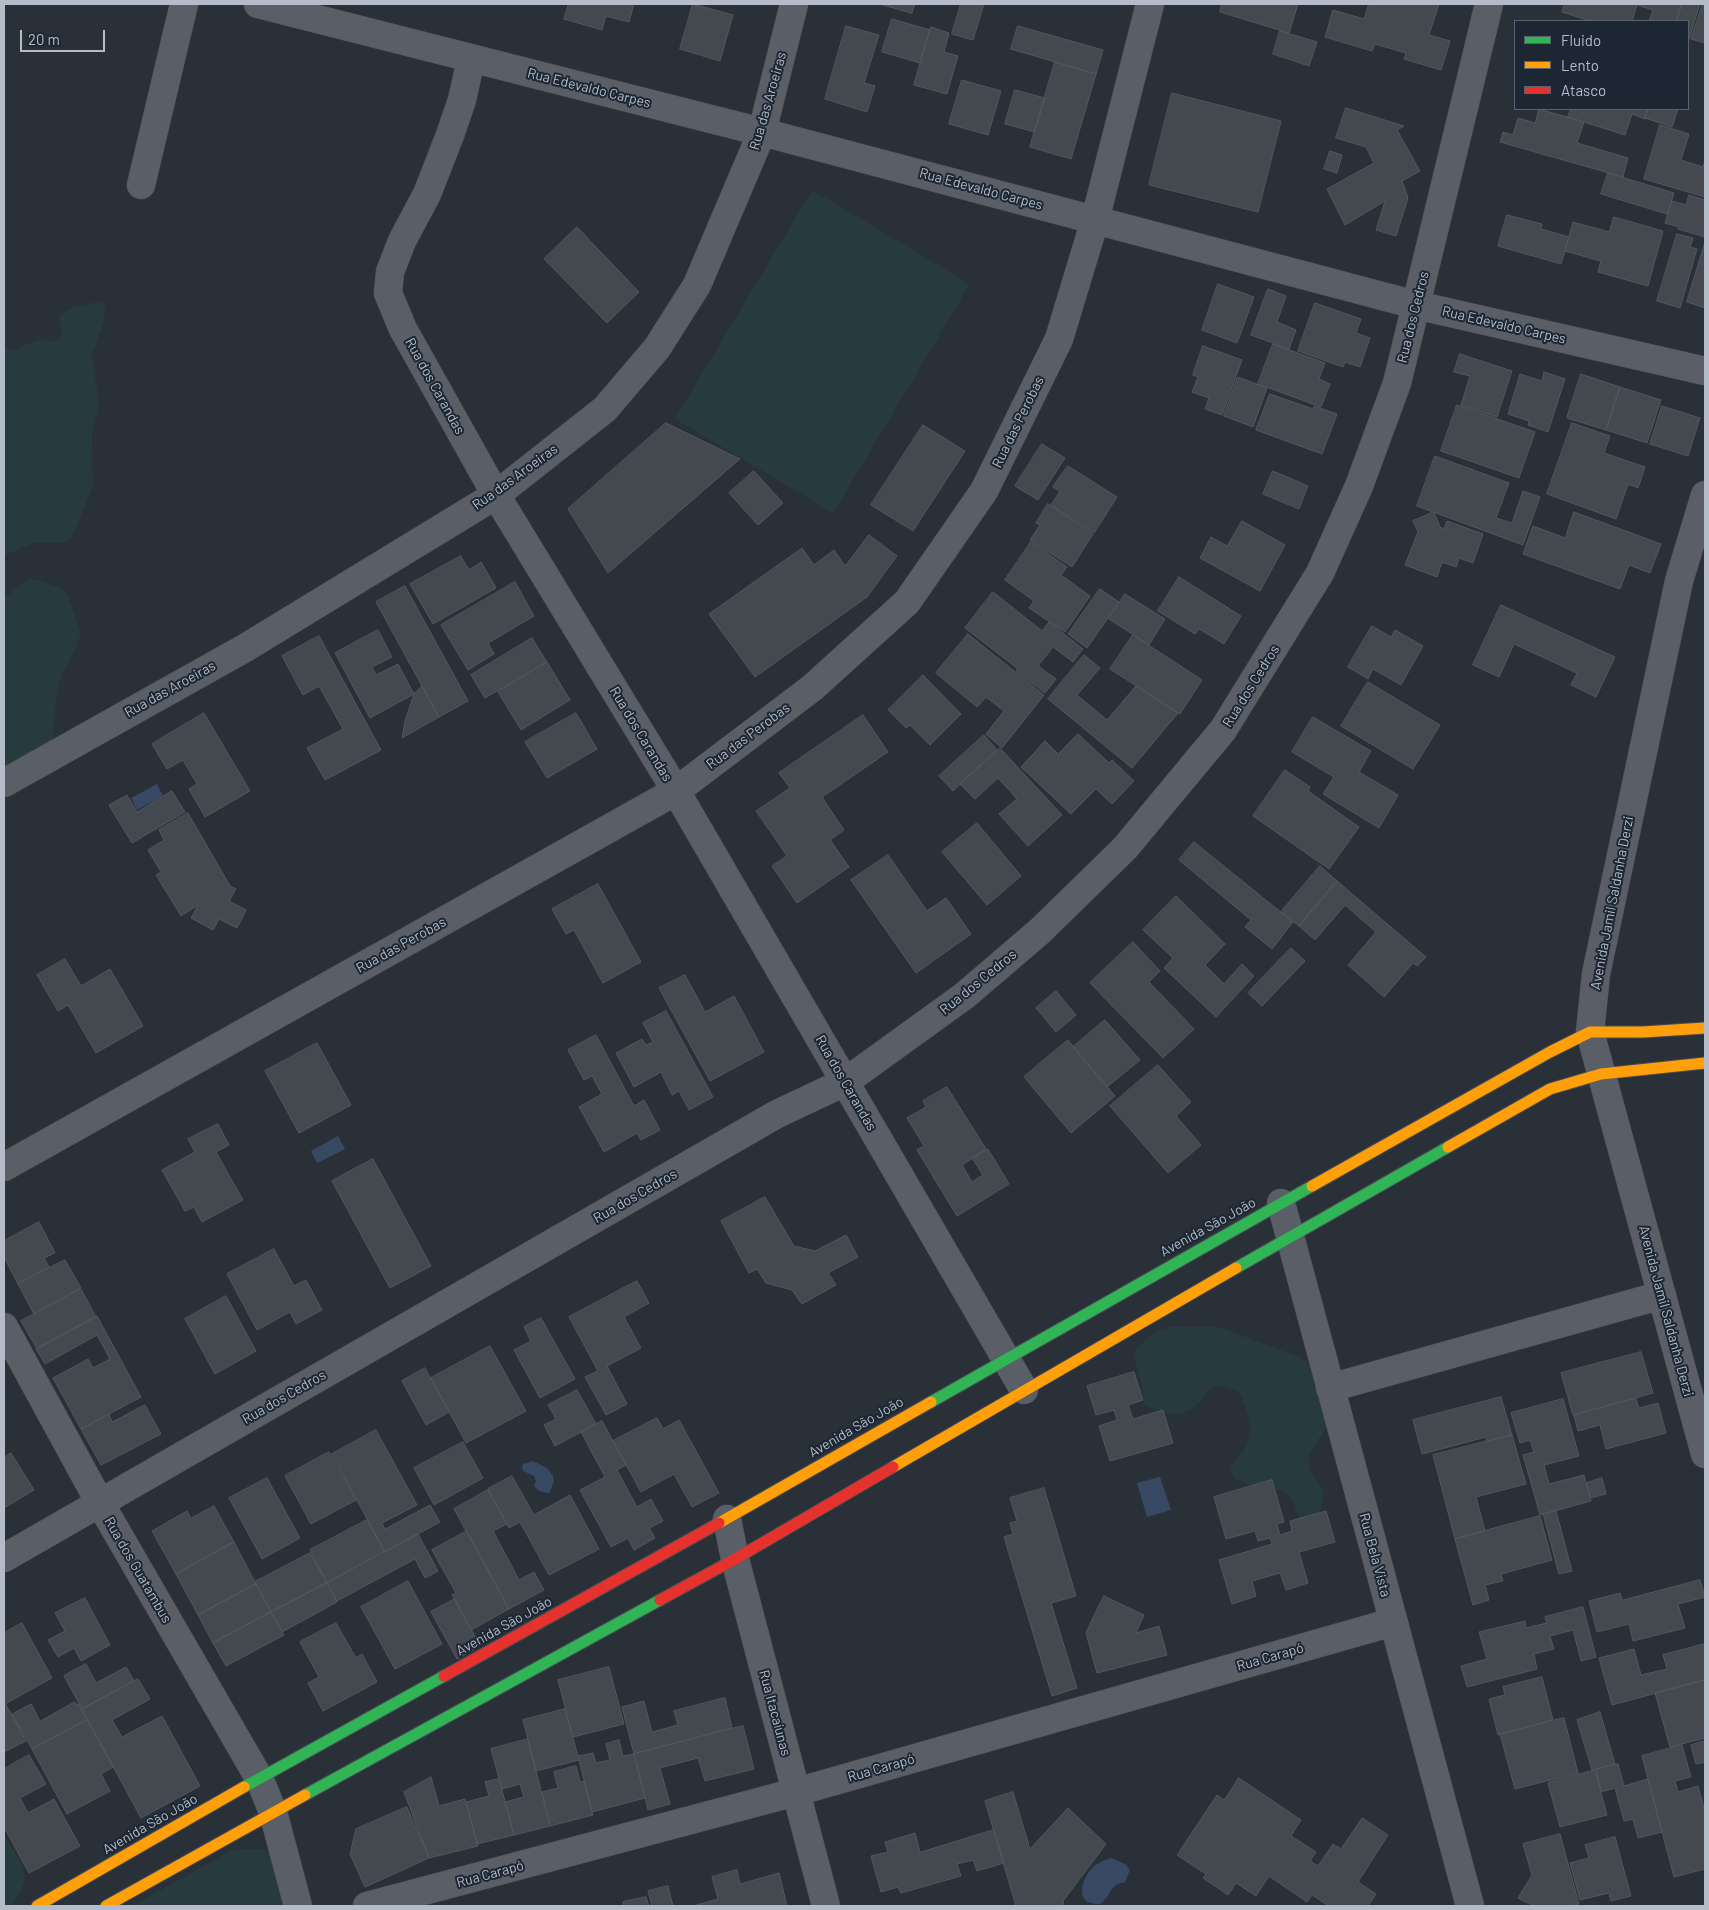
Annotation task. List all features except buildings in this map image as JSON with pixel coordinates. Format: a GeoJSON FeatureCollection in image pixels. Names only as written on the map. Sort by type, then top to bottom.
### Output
{"type":"FeatureCollection","features":[{"type":"Feature","properties":{"kind":"street"},"geometry":{"type":"LineString","coordinates":[[141,185],[184,4]]}},
{"type":"Feature","properties":{"kind":"street","name":"Rua Edevaldo Carpes"},"geometry":{"type":"LineString","coordinates":[[258,4],[762,132],[1416,305],[1705,371]]}},
{"type":"Feature","properties":{"kind":"street","name":"Rua das Aroeiras"},"geometry":{"type":"LineString","coordinates":[[4,783],[244,648],[496,495],[605,409],[657,348],[697,285],[762,132],[794,4]]}},
{"type":"Feature","properties":{"kind":"street","name":"Rua das Perobas"},"geometry":{"type":"LineString","coordinates":[[4,1168],[676,791],[812,688],[907,602],[984,491],[1059,339],[1095,220],[1150,4]]}},
{"type":"Feature","properties":{"kind":"street","name":"Rua dos Cedros"},"geometry":{"type":"LineString","coordinates":[[4,1558],[777,1114],[845,1082],[964,996],[1040,932],[1125,848],[1223,730],[1320,573],[1359,486],[1397,383],[1489,4]]}},
{"type":"Feature","properties":{"kind":"street","name":"Rua dos Carandas"},"geometry":{"type":"LineString","coordinates":[[471,59],[462,100],[427,194],[396,254],[390,272],[388,293],[403,329],[496,495],[676,791],[1024,1390]]}},
{"type":"Feature","properties":{"kind":"street","name":"Avenida Jamil Saldanha Derzi"},"geometry":{"type":"LineString","coordinates":[[1705,495],[1677,591],[1596,974],[1590,1032],[1705,1454]]}},
{"type":"Feature","properties":{"kind":"street","name":"Avenida São João"},"geometry":{"type":"LineString","coordinates":[[37,1906],[259,1778],[492,1656],[1005,1358],[1550,1052],[1590,1032],[1642,1032],[1705,1028]]}},
{"type":"Feature","properties":{"kind":"street"},"geometry":{"type":"LineString","coordinates":[[106,1906],[507,1679],[736,1559],[1024,1390],[1550,1088],[1601,1074],[1705,1063]]}},
{"type":"Feature","properties":{"kind":"street","name":"Rua Bela Vista"},"geometry":{"type":"LineString","coordinates":[[1281,1203],[1470,1906]]}},
{"type":"Feature","properties":{"kind":"street"},"geometry":{"type":"LineString","coordinates":[[1330,1388],[1662,1296]]}},
{"type":"Feature","properties":{"kind":"street","name":"Rua dos Guatambus"},"geometry":{"type":"LineString","coordinates":[[4,1327],[100,1503],[259,1778],[272,1812],[298,1906]]}},
{"type":"Feature","properties":{"kind":"street","name":"Rua Itacaíunas"},"geometry":{"type":"LineString","coordinates":[[727,1519],[826,1906]]}},
{"type":"Feature","properties":{"kind":"street","name":"Rua Carapó"},"geometry":{"type":"LineString","coordinates":[[367,1906],[796,1792],[1393,1622]]}},
{"type":"Feature","properties":{"kind":"green space"},"geometry":{"type":"Polygon","coordinates":[[[812,190],[970,284],[833,513],[675,419],[812,190]]]}},
{"type":"Feature","properties":{"kind":"green space"},"geometry":{"type":"Polygon","coordinates":[[[99,302],[105,305],[104,322],[92,355],[99,404],[92,433],[93,485],[84,509],[71,538],[64,543],[35,543],[4,555],[4,347],[13,350],[38,340],[55,341],[61,338],[62,332],[59,318],[62,314],[77,306],[99,302]]]}},
{"type":"Feature","properties":{"kind":"green space"},"geometry":{"type":"Polygon","coordinates":[[[31,579],[65,589],[81,632],[57,691],[52,744],[4,774],[4,598],[31,579]]]}},
{"type":"Feature","properties":{"kind":"green space"},"geometry":{"type":"Polygon","coordinates":[[[1216,1326],[1300,1357],[1313,1367],[1333,1418],[1310,1454],[1309,1467],[1311,1473],[1324,1491],[1320,1510],[1312,1520],[1299,1516],[1293,1502],[1285,1492],[1258,1488],[1234,1479],[1230,1467],[1247,1445],[1250,1432],[1250,1425],[1239,1391],[1224,1386],[1211,1387],[1196,1406],[1175,1414],[1155,1410],[1144,1404],[1134,1351],[1156,1331],[1170,1327],[1216,1326]]]}},
{"type":"Feature","properties":{"kind":"green space"},"geometry":{"type":"Polygon","coordinates":[[[4,1833],[20,1860],[25,1877],[22,1888],[11,1906],[4,1906],[4,1833]]]}},
{"type":"Feature","properties":{"kind":"green space"},"geometry":{"type":"Polygon","coordinates":[[[262,1849],[272,1854],[284,1892],[282,1906],[132,1906],[232,1850],[262,1849]]]}},
{"type":"Feature","properties":{"kind":"water"},"geometry":{"type":"Polygon","coordinates":[[[157,784],[163,796],[137,810],[131,798],[157,784]]]}},
{"type":"Feature","properties":{"kind":"water"},"geometry":{"type":"Polygon","coordinates":[[[338,1136],[345,1149],[317,1163],[311,1151],[338,1136]]]}},
{"type":"Feature","properties":{"kind":"water"},"geometry":{"type":"Polygon","coordinates":[[[533,1461],[547,1468],[553,1476],[554,1482],[549,1493],[537,1489],[534,1486],[536,1481],[534,1476],[523,1471],[523,1464],[533,1461]]]}},
{"type":"Feature","properties":{"kind":"water"},"geometry":{"type":"Polygon","coordinates":[[[1160,1477],[1171,1510],[1147,1517],[1137,1483],[1160,1477]]]}},
{"type":"Feature","properties":{"kind":"water"},"geometry":{"type":"Polygon","coordinates":[[[1111,1858],[1125,1864],[1130,1870],[1125,1882],[1113,1888],[1100,1904],[1086,1901],[1082,1891],[1085,1879],[1093,1867],[1111,1858]]]}},
{"type":"Feature","properties":{"kind":"traffic: fast"},"geometry":{"type":"LineString","coordinates":[[1236,1268],[1448,1147]]}},
{"type":"Feature","properties":{"kind":"traffic: fast"},"geometry":{"type":"LineString","coordinates":[[931,1402],[1312,1186]]}},
{"type":"Feature","properties":{"kind":"traffic: fast"},"geometry":{"type":"LineString","coordinates":[[305,1795],[660,1600]]}},
{"type":"Feature","properties":{"kind":"traffic: fast"},"geometry":{"type":"LineString","coordinates":[[244,1787],[444,1676]]}},
{"type":"Feature","properties":{"kind":"traffic: slow"},"geometry":{"type":"LineString","coordinates":[[1312,1186],[1550,1052],[1590,1032],[1643,1032],[1705,1028]]}},
{"type":"Feature","properties":{"kind":"traffic: slow"},"geometry":{"type":"LineString","coordinates":[[1448,1147],[1550,1089],[1601,1074],[1705,1063]]}},
{"type":"Feature","properties":{"kind":"traffic: slow"},"geometry":{"type":"LineString","coordinates":[[893,1467],[1236,1268]]}},
{"type":"Feature","properties":{"kind":"traffic: slow"},"geometry":{"type":"LineString","coordinates":[[719,1523],[931,1402]]}},
{"type":"Feature","properties":{"kind":"traffic: slow"},"geometry":{"type":"LineString","coordinates":[[37,1906],[244,1787]]}},
{"type":"Feature","properties":{"kind":"traffic: slow"},"geometry":{"type":"LineString","coordinates":[[106,1906],[305,1795]]}},
{"type":"Feature","properties":{"kind":"traffic: jam"},"geometry":{"type":"LineString","coordinates":[[660,1600],[735,1559],[893,1467]]}},
{"type":"Feature","properties":{"kind":"traffic: jam"},"geometry":{"type":"LineString","coordinates":[[444,1676],[719,1523]]}}]}
